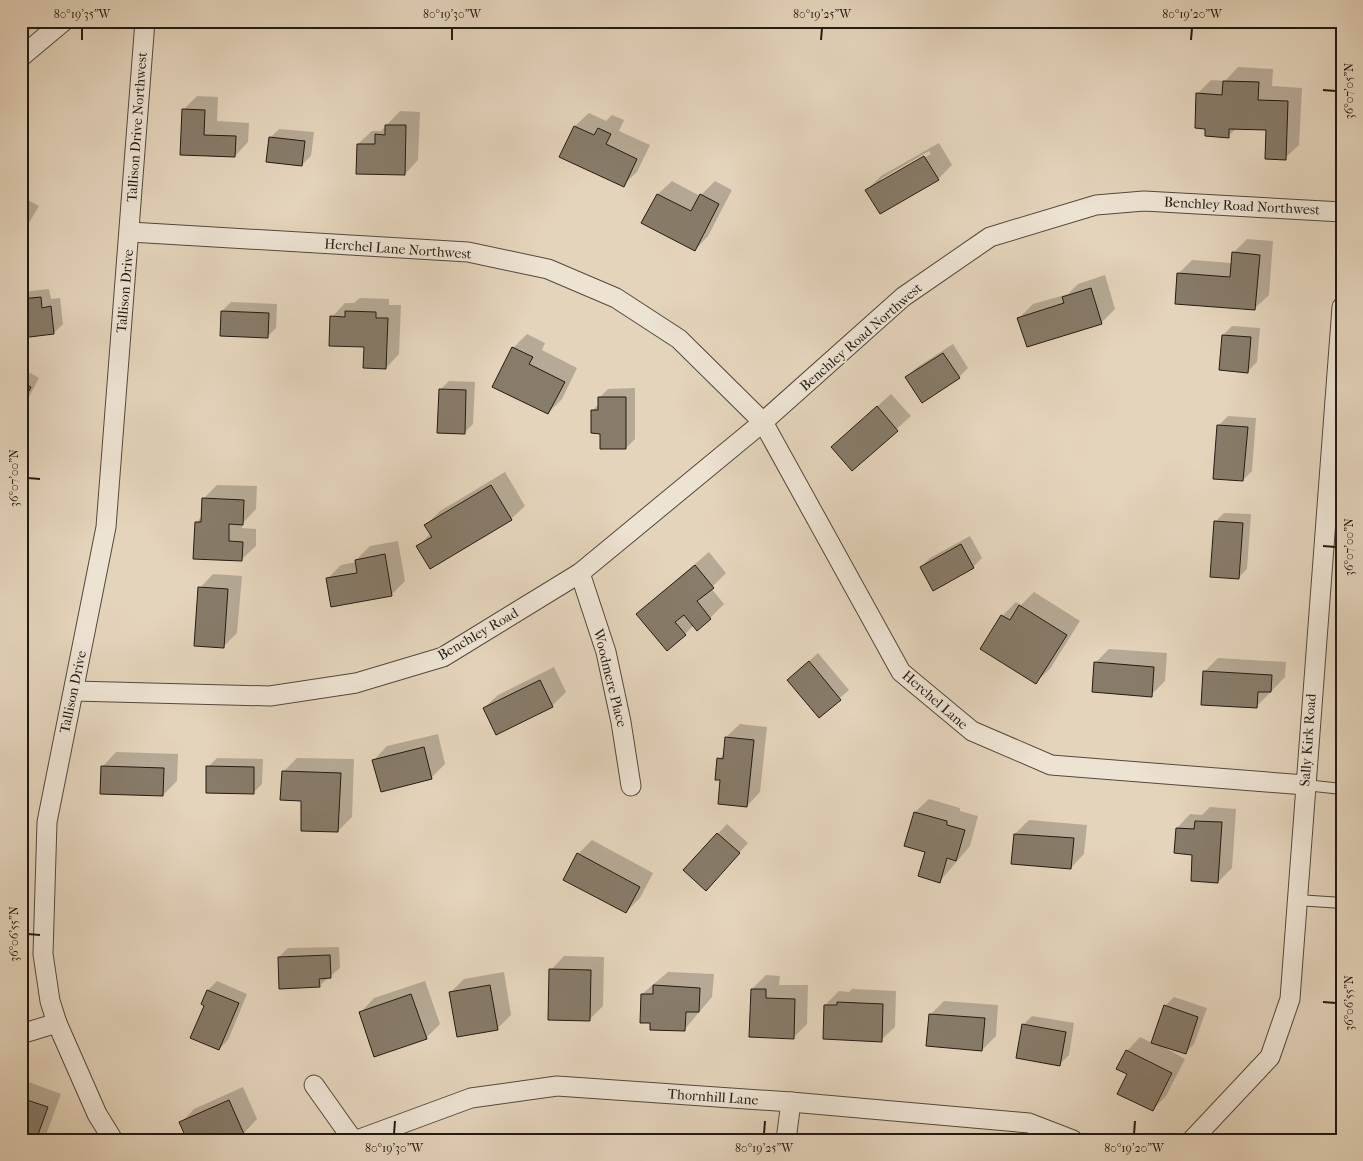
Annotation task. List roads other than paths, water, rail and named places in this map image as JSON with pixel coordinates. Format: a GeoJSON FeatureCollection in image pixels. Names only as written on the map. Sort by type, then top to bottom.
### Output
{"type":"FeatureCollection","features":[{"type":"Feature","properties":{"kind":"street"},"geometry":{"type":"LineString","coordinates":[[21,57],[64,21]]}},
{"type":"Feature","properties":{"kind":"street","name":"Tallison Drive Northwest"},"geometry":{"type":"LineString","coordinates":[[130,232],[145,21]]}},
{"type":"Feature","properties":{"kind":"street","name":"Benchley Road Northwest"},"geometry":{"type":"LineString","coordinates":[[763,422],[903,297],[990,238],[1096,205],[1144,201],[1342,212]]}},
{"type":"Feature","properties":{"kind":"street","name":"Herchel Lane Northwest"},"geometry":{"type":"LineString","coordinates":[[130,232],[468,252],[548,269],[616,298],[679,339],[763,422]]}},
{"type":"Feature","properties":{"kind":"street","name":"Tallison Drive"},"geometry":{"type":"LineString","coordinates":[[113,1140],[97,1114],[56,1023],[43,954],[47,822],[106,527],[130,232]]}},
{"type":"Feature","properties":{"kind":"street","name":"Sally Kirk Road"},"geometry":{"type":"LineString","coordinates":[[1192,1140],[1270,1057],[1290,999],[1305,785],[1340,357],[1342,307]]}},
{"type":"Feature","properties":{"kind":"street","name":"Benchley Road"},"geometry":{"type":"LineString","coordinates":[[74,691],[270,696],[356,683],[443,657],[580,573],[763,422]]}},
{"type":"Feature","properties":{"kind":"street","name":"Herchel Lane"},"geometry":{"type":"LineString","coordinates":[[763,422],[901,672],[972,731],[1051,765],[1305,785]]}},
{"type":"Feature","properties":{"kind":"street","name":"Woodmere Place"},"geometry":{"type":"LineString","coordinates":[[580,573],[606,652],[621,722],[631,786]]}},
{"type":"Feature","properties":{"kind":"street"},"geometry":{"type":"LineString","coordinates":[[21,1034],[56,1023]]}},
{"type":"Feature","properties":{"kind":"street"},"geometry":{"type":"LineString","coordinates":[[314,1084],[355,1140]]}},
{"type":"Feature","properties":{"kind":"street","name":"Thornhill Lane"},"geometry":{"type":"LineString","coordinates":[[355,1140],[471,1098],[557,1086],[791,1102],[1029,1123],[1073,1140]]}},
{"type":"Feature","properties":{"kind":"street"},"geometry":{"type":"LineString","coordinates":[[786,1140],[791,1102]]}},
{"type":"Feature","properties":{"kind":"lane"},"geometry":{"type":"LineString","coordinates":[[1305,785],[1342,789]]}},
{"type":"Feature","properties":{"kind":"lane"},"geometry":{"type":"LineString","coordinates":[[1297,900],[1342,903]]}}]}
